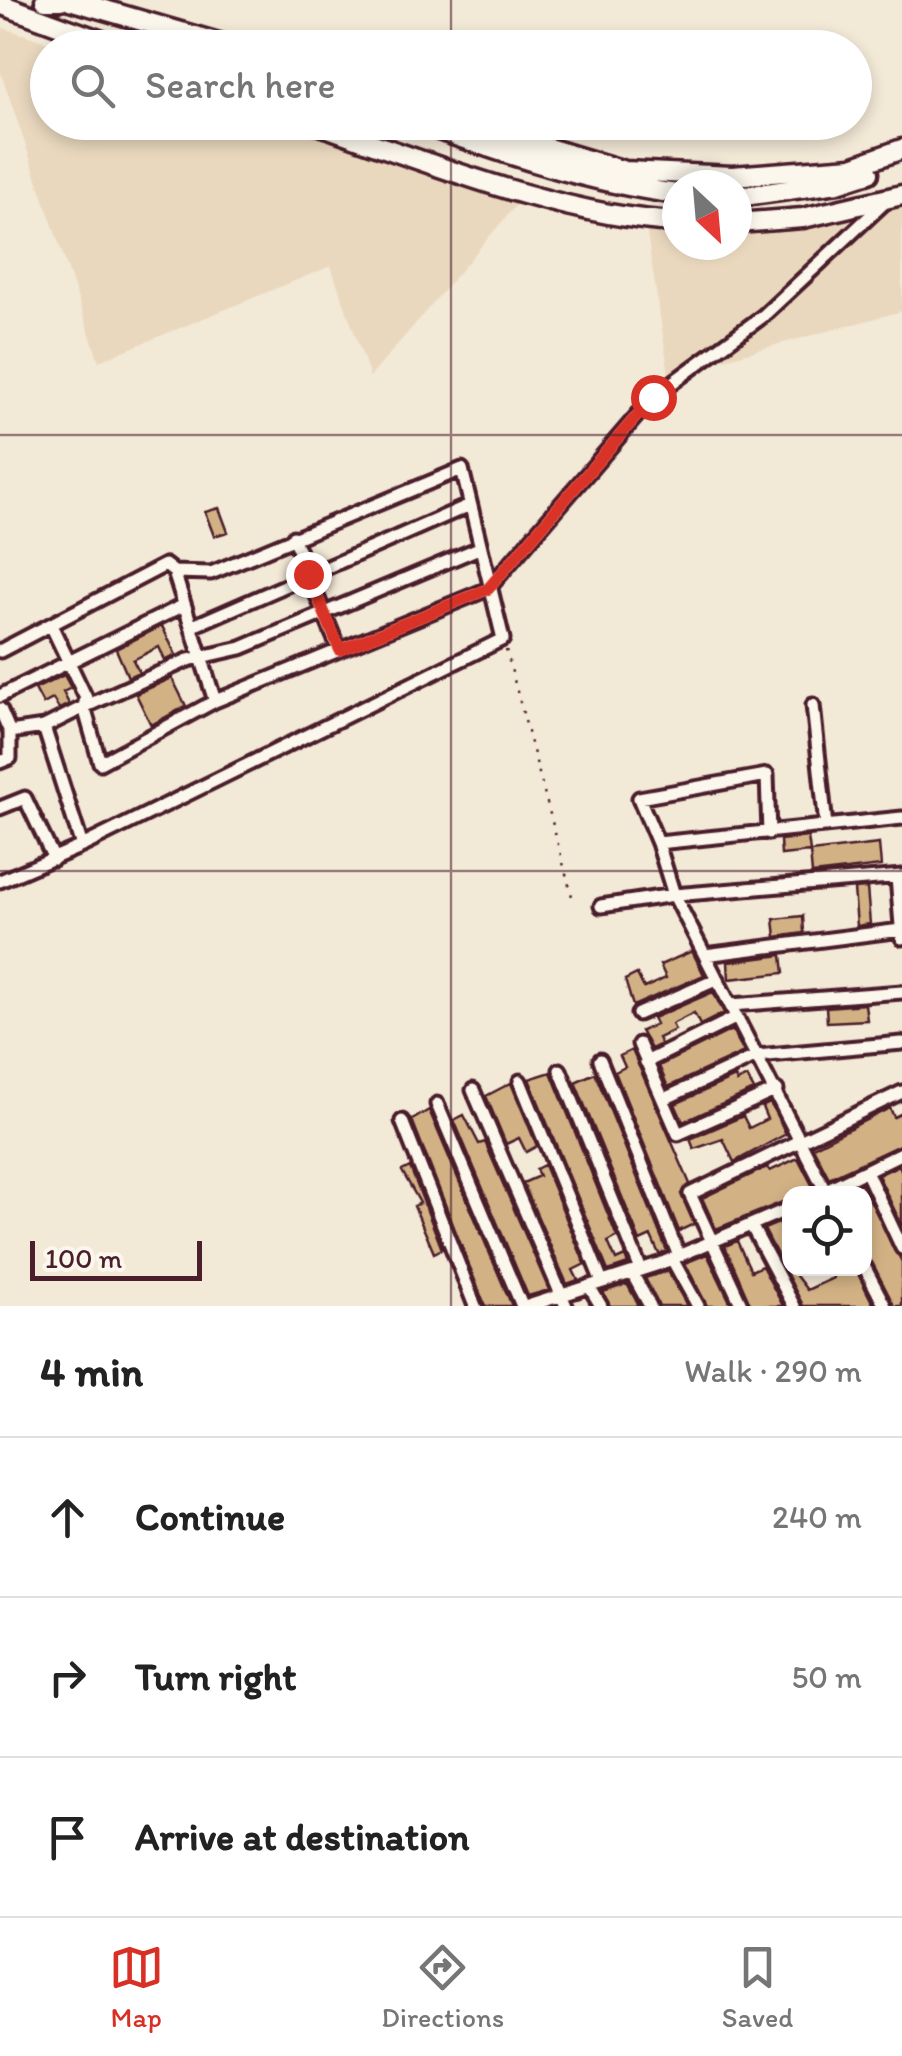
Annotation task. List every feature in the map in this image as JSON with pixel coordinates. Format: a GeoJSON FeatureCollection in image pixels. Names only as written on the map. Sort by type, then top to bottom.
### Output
{"type":"FeatureCollection","features":[{"type":"Feature","properties":{"kind":"highway"},"geometry":{"type":"LineString","coordinates":[[59,2],[142,30]]}},
{"type":"Feature","properties":{"kind":"highway"},"geometry":{"type":"LineString","coordinates":[[59,2],[167,30]]}},
{"type":"Feature","properties":{"kind":"highway"},"geometry":{"type":"LineString","coordinates":[[0,4],[69,30]]}},
{"type":"Feature","properties":{"kind":"highway"},"geometry":{"type":"LineString","coordinates":[[32,17],[45,30]]}},
{"type":"Feature","properties":{"kind":"highway"},"geometry":{"type":"LineString","coordinates":[[367,140],[560,202],[645,221],[662,220]]}},
{"type":"Feature","properties":{"kind":"highway"},"geometry":{"type":"LineString","coordinates":[[397,140],[540,188],[662,216]]}},
{"type":"Feature","properties":{"kind":"highway"},"geometry":{"type":"LineString","coordinates":[[466,140],[547,169],[662,191]]}},
{"type":"Feature","properties":{"kind":"highway"},"geometry":{"type":"LineString","coordinates":[[521,140],[625,172],[732,176],[852,167],[902,149]]}},
{"type":"Feature","properties":{"kind":"highway"},"geometry":{"type":"LineString","coordinates":[[752,195],[838,183],[902,162]]}},
{"type":"Feature","properties":{"kind":"highway"},"geometry":{"type":"LineString","coordinates":[[752,218],[902,192]]}},
{"type":"Feature","properties":{"kind":"street"},"geometry":{"type":"LineString","coordinates":[[50,625],[86,698],[84,707],[100,763],[215,701],[488,589],[653,397],[763,316],[859,230],[876,206],[902,192]]}},
{"type":"Feature","properties":{"kind":"street"},"geometry":{"type":"LineString","coordinates":[[0,651],[165,565],[174,572],[211,574],[462,468],[488,589],[504,639],[82,846],[0,881]]}},
{"type":"Feature","properties":{"kind":"street"},"geometry":{"type":"LineString","coordinates":[[193,626],[470,505]]}},
{"type":"Feature","properties":{"kind":"street"},"geometry":{"type":"LineString","coordinates":[[292,537],[340,650]]}},
{"type":"Feature","properties":{"kind":"street"},"geometry":{"type":"LineString","coordinates":[[10,732],[44,727],[202,656],[241,648],[479,548]]}},
{"type":"Feature","properties":{"kind":"street"},"geometry":{"type":"LineString","coordinates":[[174,572],[215,701]]}},
{"type":"Feature","properties":{"kind":"street"},"geometry":{"type":"LineString","coordinates":[[0,696],[182,606]]}},
{"type":"Feature","properties":{"kind":"street"},"geometry":{"type":"LineString","coordinates":[[813,705],[826,826]]}},
{"type":"Feature","properties":{"kind":"street"},"geometry":{"type":"LineString","coordinates":[[0,762],[10,758],[10,732],[1,713]]}},
{"type":"Feature","properties":{"kind":"street"},"geometry":{"type":"LineString","coordinates":[[44,727],[82,846]]}},
{"type":"Feature","properties":{"kind":"street"},"geometry":{"type":"LineString","coordinates":[[769,833],[767,775],[640,798],[674,894],[777,1090],[821,1186]]}},
{"type":"Feature","properties":{"kind":"street"},"geometry":{"type":"LineString","coordinates":[[0,808],[25,798],[54,859]]}},
{"type":"Feature","properties":{"kind":"street"},"geometry":{"type":"LineString","coordinates":[[658,843],[902,818]]}},
{"type":"Feature","properties":{"kind":"street"},"geometry":{"type":"LineString","coordinates":[[601,906],[674,894],[900,876],[902,938]]}},
{"type":"Feature","properties":{"kind":"street"},"geometry":{"type":"LineString","coordinates":[[705,955],[901,930]]}},
{"type":"Feature","properties":{"kind":"street"},"geometry":{"type":"LineString","coordinates":[[638,1014],[718,979]]}},
{"type":"Feature","properties":{"kind":"street"},"geometry":{"type":"LineString","coordinates":[[646,1062],[734,1011],[902,992]]}},
{"type":"Feature","properties":{"kind":"street"},"geometry":{"type":"LineString","coordinates":[[664,1098],[757,1056],[902,1042]]}},
{"type":"Feature","properties":{"kind":"street"},"geometry":{"type":"LineString","coordinates":[[639,1044],[678,1134],[777,1090]]}},
{"type":"Feature","properties":{"kind":"street"},"geometry":{"type":"LineString","coordinates":[[600,1060],[675,1257],[698,1306]]}},
{"type":"Feature","properties":{"kind":"street"},"geometry":{"type":"LineString","coordinates":[[560,1070],[650,1306]]}},
{"type":"Feature","properties":{"kind":"street"},"geometry":{"type":"LineString","coordinates":[[520,1080],[601,1306]]}},
{"type":"Feature","properties":{"kind":"street"},"geometry":{"type":"LineString","coordinates":[[474,1090],[563,1301]]}},
{"type":"Feature","properties":{"kind":"street"},"geometry":{"type":"LineString","coordinates":[[742,1306],[690,1194],[902,1092]]}},
{"type":"Feature","properties":{"kind":"street"},"geometry":{"type":"LineString","coordinates":[[437,1104],[525,1306],[563,1301],[596,1284],[675,1257],[782,1211]]}},
{"type":"Feature","properties":{"kind":"street"},"geometry":{"type":"LineString","coordinates":[[402,1121],[475,1306]]}},
{"type":"Feature","properties":{"kind":"street"},"geometry":{"type":"LineString","coordinates":[[837,1186],[901,1157]]}},
{"type":"Feature","properties":{"kind":"street"},"geometry":{"type":"LineString","coordinates":[[866,1170],[902,1248]]}},
{"type":"Feature","properties":{"kind":"street"},"geometry":{"type":"LineString","coordinates":[[751,1224],[794,1306]]}},
{"type":"Feature","properties":{"kind":"street"},"geometry":{"type":"LineString","coordinates":[[869,1276],[884,1306]]}},
{"type":"Feature","properties":{"kind":"path"},"geometry":{"type":"LineString","coordinates":[[504,639],[573,900]]}},
{"type":"Feature","properties":{"kind":"shaded area"},"geometry":{"type":"Polygon","coordinates":[[[0,27],[30,37],[30,140],[344,140],[522,198],[370,377],[331,266],[99,361],[0,70],[0,27]]]}},
{"type":"Feature","properties":{"kind":"shaded area"},"geometry":{"type":"Polygon","coordinates":[[[902,185],[902,311],[669,374],[644,215],[662,214],[662,260],[752,260],[752,213],[793,212],[813,218],[902,185]]]}},
{"type":"Feature","properties":{"kind":"building"},"geometry":{"type":"Polygon","coordinates":[[[219,508],[228,532],[214,536],[205,512],[219,508]]]}},
{"type":"Feature","properties":{"kind":"building"},"geometry":{"type":"Polygon","coordinates":[[[162,626],[176,655],[165,660],[159,647],[133,660],[139,672],[128,677],[116,649],[162,626]]]}},
{"type":"Feature","properties":{"kind":"building"},"geometry":{"type":"Polygon","coordinates":[[[64,675],[71,688],[63,692],[69,704],[59,709],[53,699],[43,704],[35,689],[64,675]]]}},
{"type":"Feature","properties":{"kind":"building"},"geometry":{"type":"Polygon","coordinates":[[[172,678],[186,706],[151,725],[136,694],[172,678]]]}},
{"type":"Feature","properties":{"kind":"building"},"geometry":{"type":"Polygon","coordinates":[[[808,837],[810,852],[781,855],[780,840],[808,837]]]}},
{"type":"Feature","properties":{"kind":"building"},"geometry":{"type":"Polygon","coordinates":[[[879,844],[881,866],[812,874],[810,852],[879,844]]]}},
{"type":"Feature","properties":{"kind":"building"},"geometry":{"type":"Polygon","coordinates":[[[867,888],[870,924],[857,926],[854,889],[867,888]]]}},
{"type":"Feature","properties":{"kind":"building"},"geometry":{"type":"Polygon","coordinates":[[[803,916],[804,933],[776,937],[774,919],[803,916]]]}},
{"type":"Feature","properties":{"kind":"building"},"geometry":{"type":"Polygon","coordinates":[[[692,951],[704,975],[633,1006],[625,980],[637,974],[644,988],[666,978],[660,965],[692,951]]]}},
{"type":"Feature","properties":{"kind":"building"},"geometry":{"type":"Polygon","coordinates":[[[782,955],[784,973],[729,979],[728,962],[782,955]]]}},
{"type":"Feature","properties":{"kind":"building"},"geometry":{"type":"Polygon","coordinates":[[[713,992],[724,1013],[700,1025],[694,1013],[672,1024],[675,1030],[658,1038],[661,1044],[651,1049],[641,1031],[656,1024],[653,1018],[713,992]]]}},
{"type":"Feature","properties":{"kind":"building"},"geometry":{"type":"Polygon","coordinates":[[[865,1004],[867,1020],[827,1022],[826,1007],[865,1004]]]}},
{"type":"Feature","properties":{"kind":"building"},"geometry":{"type":"Polygon","coordinates":[[[732,1030],[744,1052],[668,1087],[659,1066],[732,1030]]]}},
{"type":"Feature","properties":{"kind":"building"},"geometry":{"type":"Polygon","coordinates":[[[632,1050],[690,1184],[681,1194],[694,1224],[679,1231],[615,1072],[625,1067],[620,1056],[632,1050]]]}},
{"type":"Feature","properties":{"kind":"building"},"geometry":{"type":"Polygon","coordinates":[[[551,1072],[617,1237],[608,1242],[616,1260],[625,1256],[628,1264],[608,1271],[529,1079],[551,1072]]]}},
{"type":"Feature","properties":{"kind":"building"},"geometry":{"type":"Polygon","coordinates":[[[595,1073],[667,1251],[659,1254],[651,1236],[640,1241],[575,1082],[595,1073]]]}},
{"type":"Feature","properties":{"kind":"building"},"geometry":{"type":"Polygon","coordinates":[[[735,1077],[737,1082],[747,1077],[754,1090],[683,1122],[675,1104],[735,1077]]]}},
{"type":"Feature","properties":{"kind":"building"},"geometry":{"type":"Polygon","coordinates":[[[511,1083],[537,1146],[526,1152],[519,1138],[506,1144],[486,1096],[511,1083]]]}},
{"type":"Feature","properties":{"kind":"building"},"geometry":{"type":"Polygon","coordinates":[[[770,1103],[786,1134],[734,1162],[723,1139],[694,1149],[690,1139],[743,1116],[749,1128],[767,1119],[762,1107],[770,1103]]]}},
{"type":"Feature","properties":{"kind":"building"},"geometry":{"type":"Polygon","coordinates":[[[890,1108],[894,1117],[902,1113],[902,1144],[829,1178],[813,1147],[890,1108]]]}},
{"type":"Feature","properties":{"kind":"building"},"geometry":{"type":"Polygon","coordinates":[[[429,1110],[512,1306],[485,1306],[412,1120],[429,1110]]]}},
{"type":"Feature","properties":{"kind":"building"},"geometry":{"type":"Polygon","coordinates":[[[464,1115],[479,1144],[485,1142],[549,1290],[528,1296],[454,1120],[464,1115]]]}},
{"type":"Feature","properties":{"kind":"building"},"geometry":{"type":"Polygon","coordinates":[[[798,1158],[812,1186],[782,1186],[782,1202],[716,1229],[702,1198],[767,1167],[770,1171],[798,1158]]]}},
{"type":"Feature","properties":{"kind":"building"},"geometry":{"type":"Polygon","coordinates":[[[544,1165],[585,1264],[573,1270],[578,1280],[567,1284],[523,1183],[539,1176],[536,1169],[544,1165]]]}},
{"type":"Feature","properties":{"kind":"building"},"geometry":{"type":"Polygon","coordinates":[[[899,1165],[902,1172],[902,1226],[878,1175],[899,1165]]]}},
{"type":"Feature","properties":{"kind":"building"},"geometry":{"type":"Polygon","coordinates":[[[410,1167],[442,1249],[434,1253],[414,1206],[420,1203],[402,1171],[410,1167]]]}},
{"type":"Feature","properties":{"kind":"building"},"geometry":{"type":"Polygon","coordinates":[[[872,1204],[902,1262],[902,1306],[894,1306],[872,1262],[872,1204]]]}},
{"type":"Feature","properties":{"kind":"building"},"geometry":{"type":"Polygon","coordinates":[[[782,1222],[782,1265],[764,1229],[782,1222]]]}},
{"type":"Feature","properties":{"kind":"building"},"geometry":{"type":"Polygon","coordinates":[[[737,1241],[751,1271],[762,1266],[783,1306],[751,1306],[725,1246],[737,1241]]]}},
{"type":"Feature","properties":{"kind":"building"},"geometry":{"type":"Polygon","coordinates":[[[707,1254],[732,1306],[707,1306],[685,1263],[707,1254]]]}},
{"type":"Feature","properties":{"kind":"building"},"geometry":{"type":"Polygon","coordinates":[[[668,1271],[687,1306],[659,1306],[645,1278],[668,1271]]]}},
{"type":"Feature","properties":{"kind":"building"},"geometry":{"type":"Polygon","coordinates":[[[788,1276],[796,1276],[807,1290],[832,1276],[859,1276],[874,1306],[803,1306],[788,1276]]]}},
{"type":"Feature","properties":{"kind":"building"},"geometry":{"type":"Polygon","coordinates":[[[627,1284],[639,1306],[610,1306],[603,1292],[627,1284]]]}},
{"type":"Feature","properties":{"kind":"route"},"geometry":{"type":"LineString","coordinates":[[308,574],[340,650],[488,589],[528,537],[653,397]]}}]}
